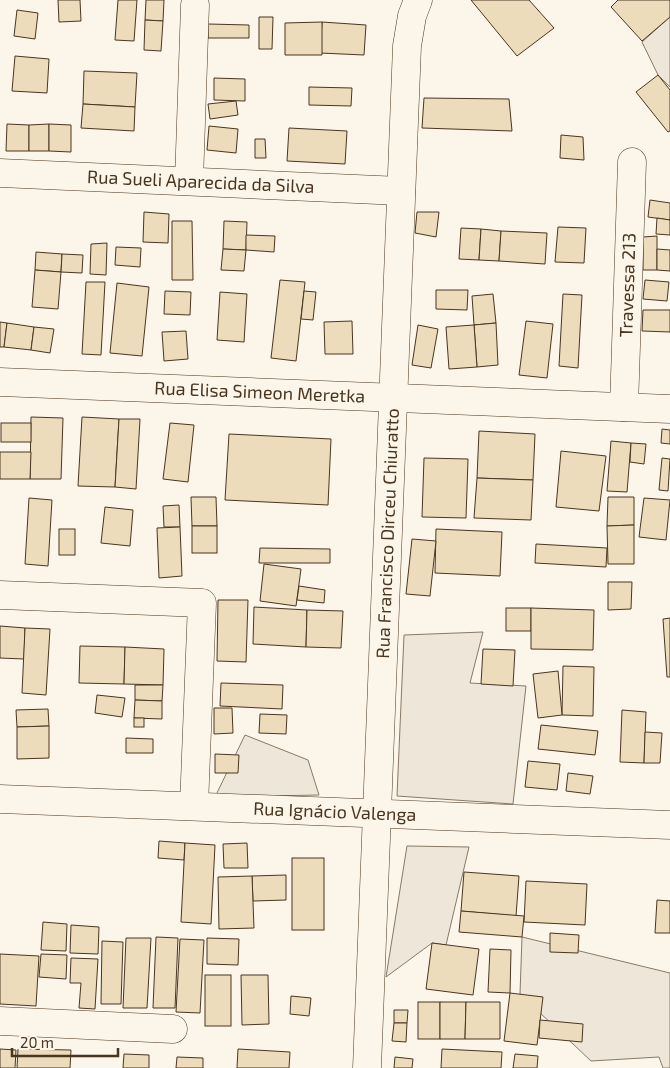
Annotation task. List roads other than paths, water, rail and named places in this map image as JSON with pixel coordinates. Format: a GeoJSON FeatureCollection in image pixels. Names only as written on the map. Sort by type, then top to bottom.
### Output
{"type":"FeatureCollection","features":[{"type":"Feature","properties":{"kind":"street","name":"Rua Francisco Dirceu Chiuratto"},"geometry":{"type":"LineString","coordinates":[[367,1068],[407,46],[412,16],[418,0]]}},
{"type":"Feature","properties":{"kind":"street"},"geometry":{"type":"LineString","coordinates":[[189,181],[195,5]]}},
{"type":"Feature","properties":{"kind":"street","name":"Travessa 213"},"geometry":{"type":"LineString","coordinates":[[624,407],[632,162]]}},
{"type":"Feature","properties":{"kind":"street","name":"Rua Sueli Aparecida da Silva"},"geometry":{"type":"LineString","coordinates":[[0,173],[401,191]]}},
{"type":"Feature","properties":{"kind":"street","name":"Rua Elisa Simeon Meretka"},"geometry":{"type":"LineString","coordinates":[[0,382],[670,409]]}},
{"type":"Feature","properties":{"kind":"street"},"geometry":{"type":"LineString","coordinates":[[0,595],[202,603],[194,806]]}},
{"type":"Feature","properties":{"kind":"street","name":"Rua Ignácio Valenga"},"geometry":{"type":"LineString","coordinates":[[0,799],[670,825]]}},
{"type":"Feature","properties":{"kind":"street"},"geometry":{"type":"LineString","coordinates":[[0,1021],[173,1030]]}}]}
